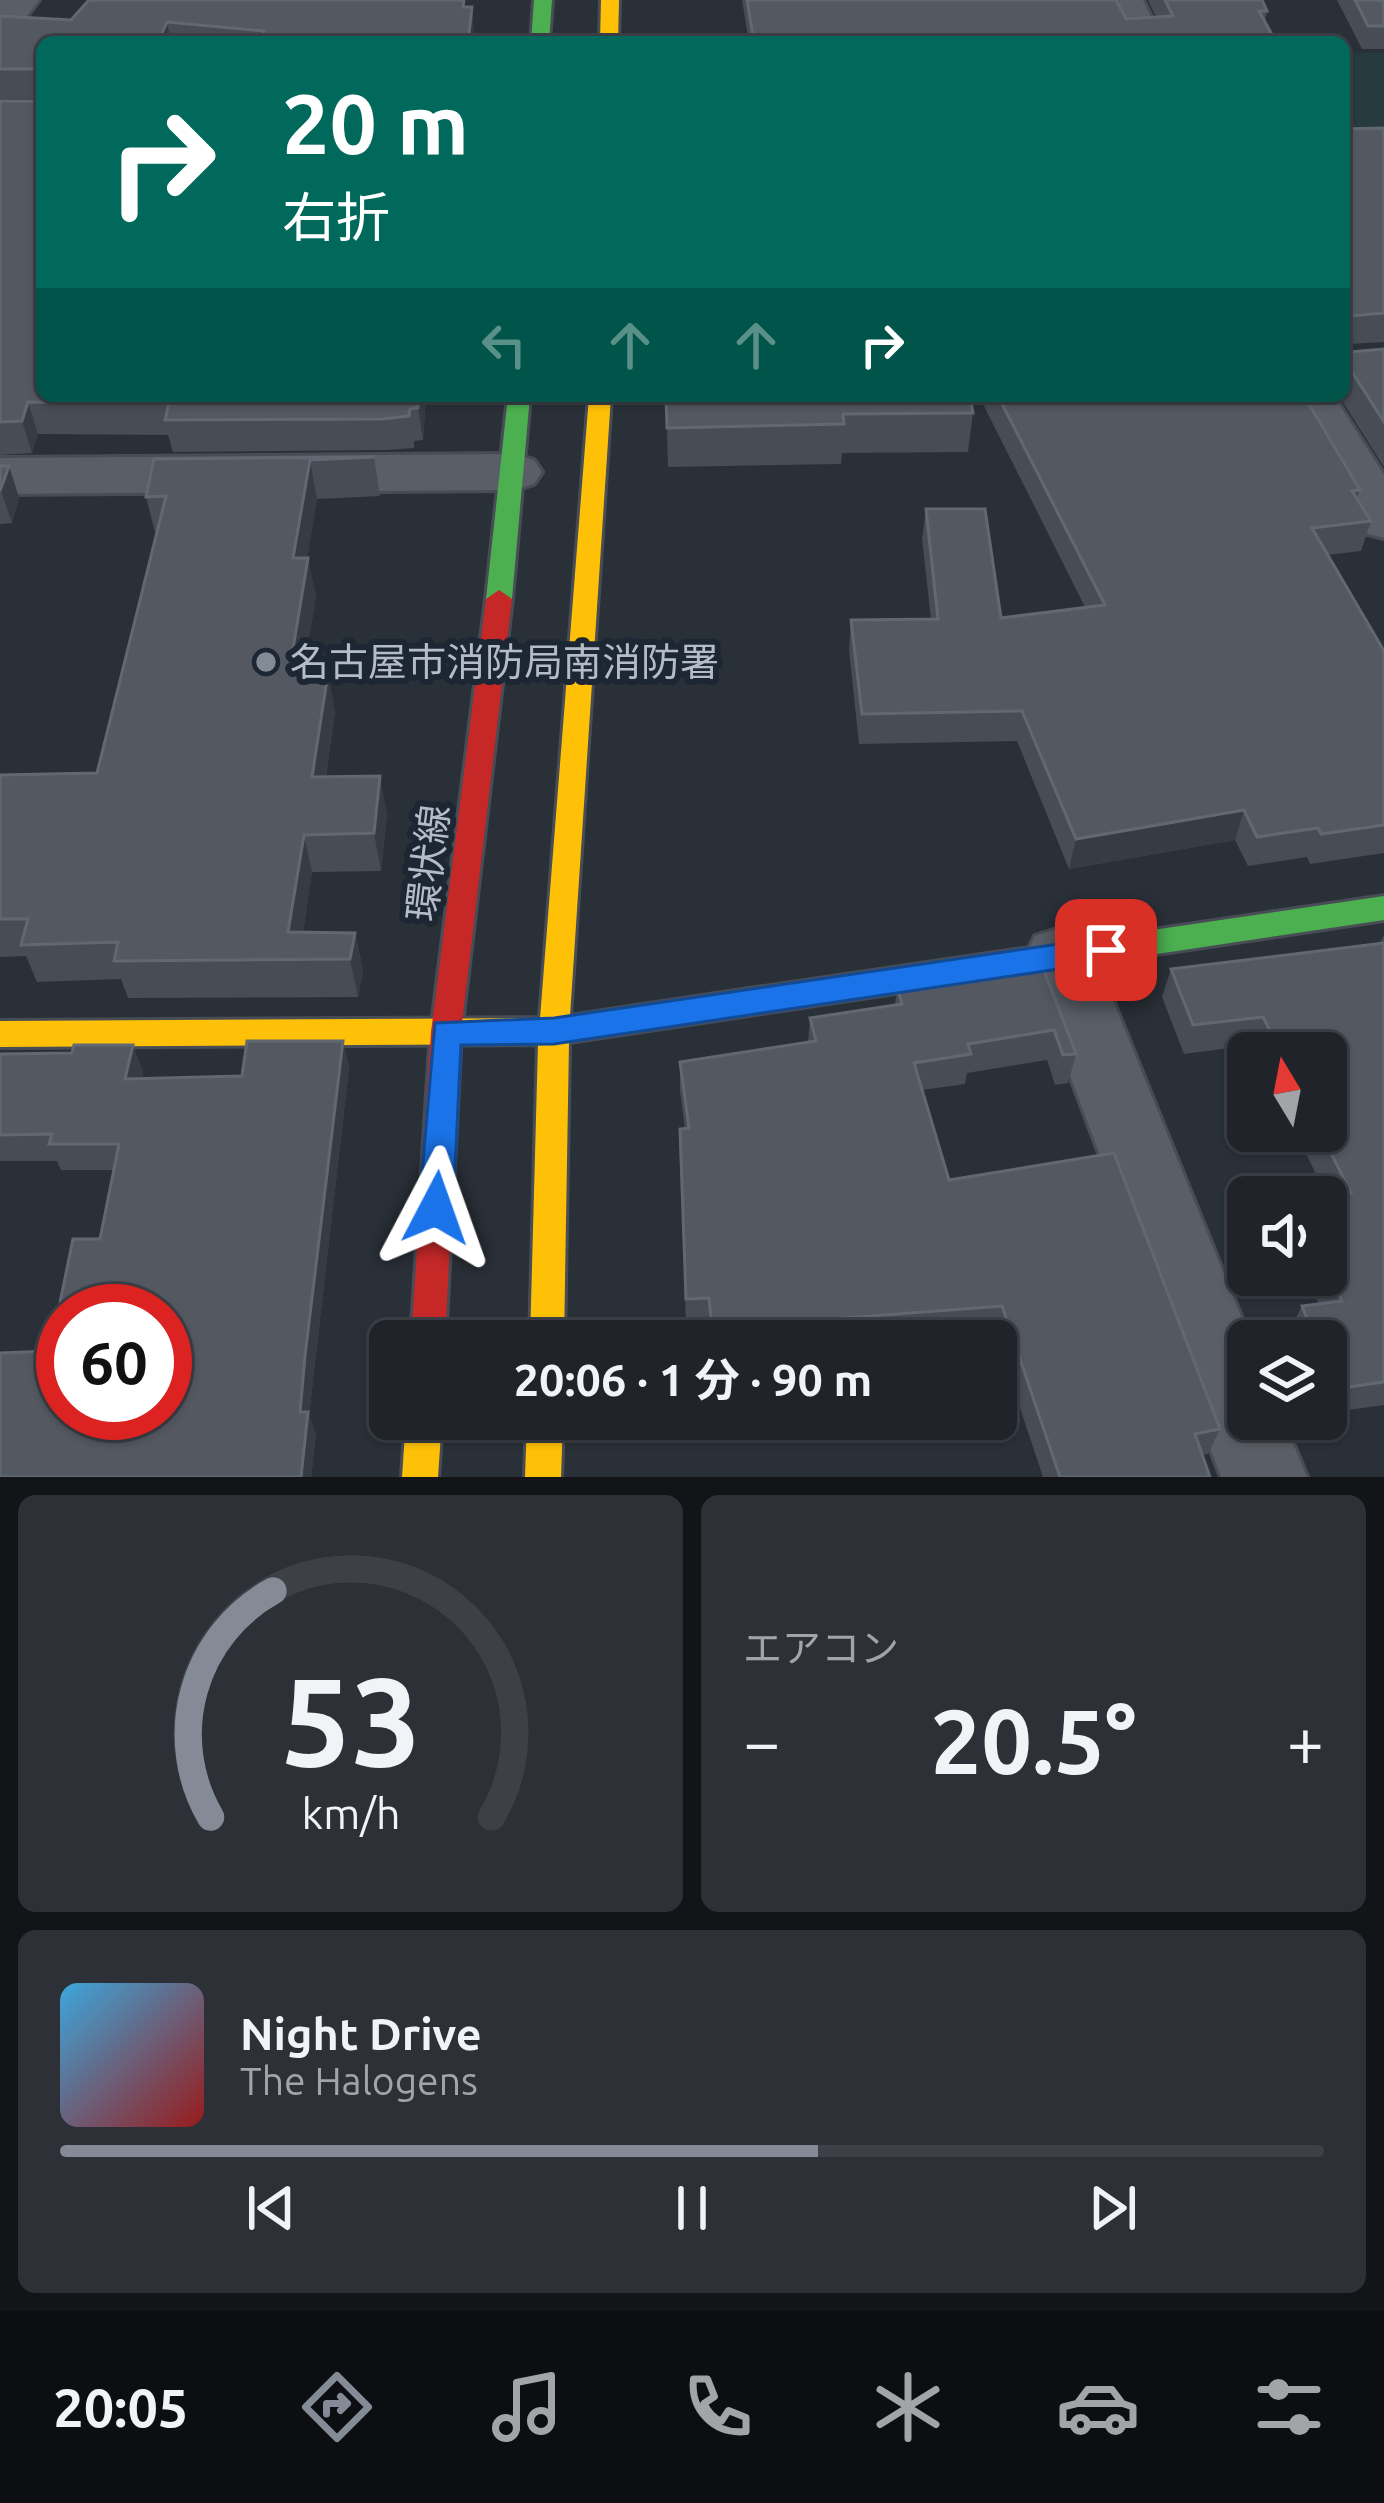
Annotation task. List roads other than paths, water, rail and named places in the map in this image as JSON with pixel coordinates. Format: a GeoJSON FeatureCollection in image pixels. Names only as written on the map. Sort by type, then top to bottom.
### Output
{"type":"FeatureCollection","features":[{"type":"Feature","properties":{"kind":"main road"},"geometry":{"type":"LineString","coordinates":[[540,36],[543,0]]}},
{"type":"Feature","properties":{"kind":"main road"},"geometry":{"type":"LineString","coordinates":[[609,36],[610,0]]}},
{"type":"Feature","properties":{"kind":"main road","name":"環状線"},"geometry":{"type":"LineString","coordinates":[[429,1320],[446,1032],[520,402]]}},
{"type":"Feature","properties":{"kind":"main road"},"geometry":{"type":"LineString","coordinates":[[547,1320],[554,1031],[600,402]]}},
{"type":"Feature","properties":{"kind":"main road"},"geometry":{"type":"LineString","coordinates":[[0,1034],[554,1031],[1384,908]]}},
{"type":"Feature","properties":{"kind":"main road"},"geometry":{"type":"LineString","coordinates":[[420,1477],[423,1440]]}},
{"type":"Feature","properties":{"kind":"main road"},"geometry":{"type":"LineString","coordinates":[[543,1477],[544,1440]]}},
{"type":"Feature","properties":{"kind":"street"},"geometry":{"type":"LineString","coordinates":[[0,23],[20,0]]}},
{"type":"Feature","properties":{"kind":"street"},"geometry":{"type":"LineString","coordinates":[[1123,0],[1139,36]]}},
{"type":"Feature","properties":{"kind":"street"},"geometry":{"type":"LineString","coordinates":[[1312,402],[1384,520]]}},
{"type":"Feature","properties":{"kind":"street"},"geometry":{"type":"LineString","coordinates":[[0,476],[515,472]]}},
{"type":"Feature","properties":{"kind":"street"},"geometry":{"type":"LineString","coordinates":[[1060,956],[1264,1477]]}},
{"type":"Feature","properties":{"kind":"place","name":"名古屋市消防局南消防署"},"geometry":{"type":"Point","coordinates":[266,662]}}]}
